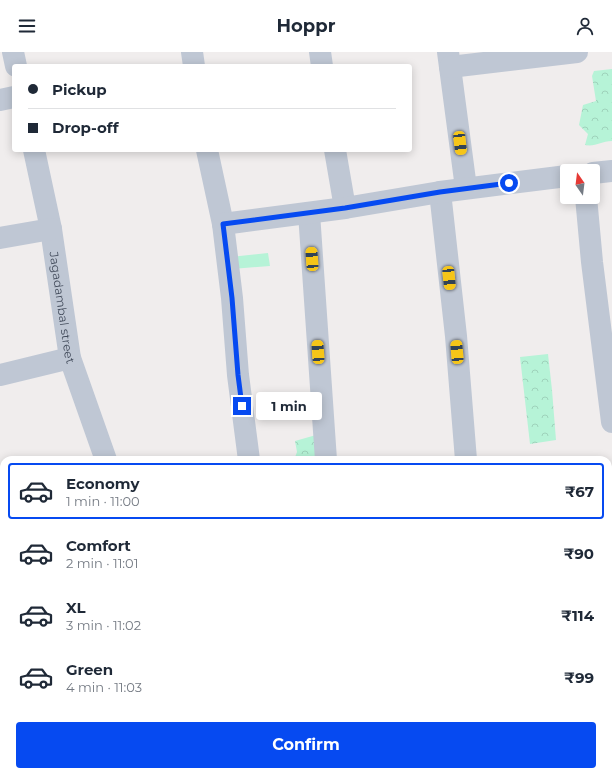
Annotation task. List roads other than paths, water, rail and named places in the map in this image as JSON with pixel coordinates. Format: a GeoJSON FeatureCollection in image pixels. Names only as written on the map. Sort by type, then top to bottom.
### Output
{"type":"FeatureCollection","features":[{"type":"Feature","properties":{"kind":"street"},"geometry":{"type":"LineString","coordinates":[[13,52],[16,64]]}},
{"type":"Feature","properties":{"kind":"street"},"geometry":{"type":"LineString","coordinates":[[192,52],[194,64]]}},
{"type":"Feature","properties":{"kind":"street"},"geometry":{"type":"LineString","coordinates":[[320,52],[322,64]]}},
{"type":"Feature","properties":{"kind":"street"},"geometry":{"type":"LineString","coordinates":[[466,188],[449,60],[577,52]]}},
{"type":"Feature","properties":{"kind":"street"},"geometry":{"type":"LineString","coordinates":[[0,100],[12,97]]}},
{"type":"Feature","properties":{"kind":"street","name":"Jagadambal street"},"geometry":{"type":"LineString","coordinates":[[34,152],[51,229],[70,358],[105,456]]}},
{"type":"Feature","properties":{"kind":"street"},"geometry":{"type":"LineString","coordinates":[[208,152],[223,224],[232,298],[238,375],[248,456]]}},
{"type":"Feature","properties":{"kind":"street"},"geometry":{"type":"LineString","coordinates":[[335,152],[345,208]]}},
{"type":"Feature","properties":{"kind":"street"},"geometry":{"type":"LineString","coordinates":[[600,172],[612,171]]}},
{"type":"Feature","properties":{"kind":"street"},"geometry":{"type":"LineString","coordinates":[[223,224],[345,208],[466,188],[560,177]]}},
{"type":"Feature","properties":{"kind":"street"},"geometry":{"type":"LineString","coordinates":[[440,192],[456,336],[466,456]]}},
{"type":"Feature","properties":{"kind":"street"},"geometry":{"type":"LineString","coordinates":[[587,204],[592,262],[612,422]]}},
{"type":"Feature","properties":{"kind":"street"},"geometry":{"type":"LineString","coordinates":[[310,213],[326,456]]}},
{"type":"Feature","properties":{"kind":"street"},"geometry":{"type":"LineString","coordinates":[[0,238],[51,229]]}},
{"type":"Feature","properties":{"kind":"street"},"geometry":{"type":"LineString","coordinates":[[0,375],[70,358]]}}]}
